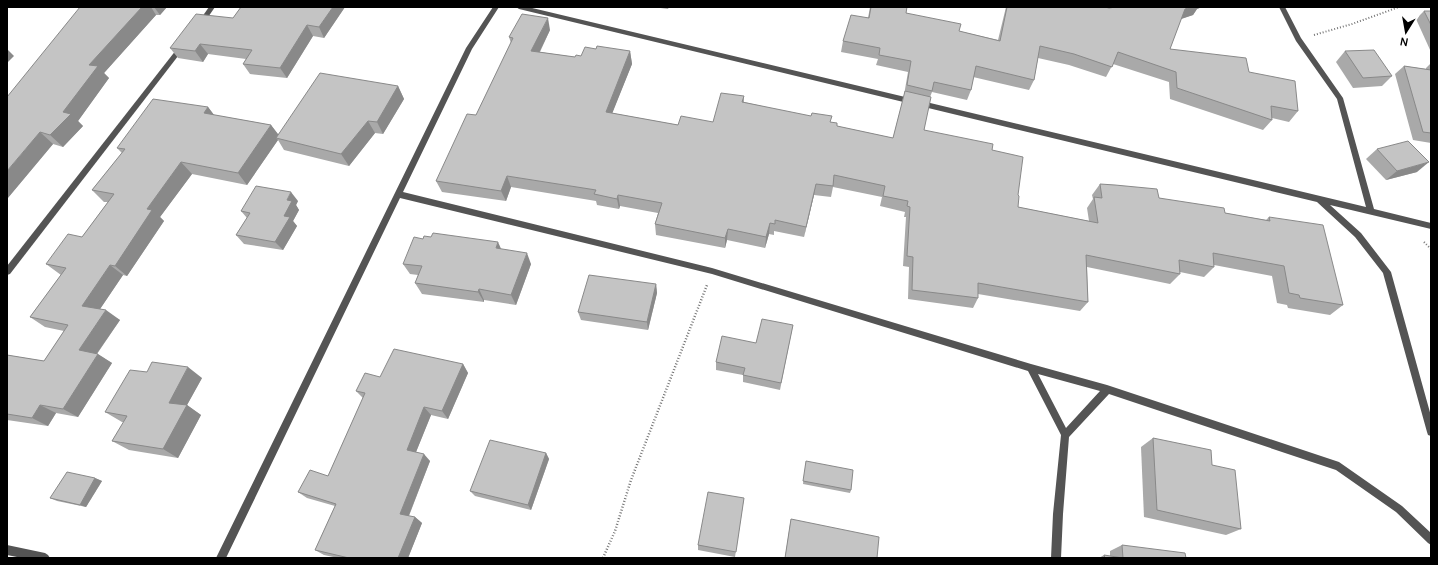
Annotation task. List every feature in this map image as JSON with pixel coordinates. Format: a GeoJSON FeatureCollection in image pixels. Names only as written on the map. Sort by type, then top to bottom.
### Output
{"type":"FeatureCollection","features":[{"type":"Feature","properties":{"kind":"street"},"geometry":{"type":"LineString","coordinates":[[194,31],[212,7]]}},
{"type":"Feature","properties":{"kind":"street"},"geometry":{"type":"LineString","coordinates":[[221,558],[469,48],[496,7]]}},
{"type":"Feature","properties":{"kind":"street"},"geometry":{"type":"LineString","coordinates":[[519,7],[1431,226]]}},
{"type":"Feature","properties":{"kind":"street"},"geometry":{"type":"LineString","coordinates":[[537,11],[546,7]]}},
{"type":"Feature","properties":{"kind":"street"},"geometry":{"type":"LineString","coordinates":[[1282,7],[1298,39],[1340,98],[1371,211]]}},
{"type":"Feature","properties":{"kind":"street"},"geometry":{"type":"LineString","coordinates":[[7,272],[28,243],[185,44]]}},
{"type":"Feature","properties":{"kind":"street"},"geometry":{"type":"LineString","coordinates":[[398,194],[712,271],[1031,368],[1107,389],[1339,466],[1399,509],[1431,540]]}},
{"type":"Feature","properties":{"kind":"street"},"geometry":{"type":"LineString","coordinates":[[1318,198],[1358,235],[1387,272],[1431,432]]}},
{"type":"Feature","properties":{"kind":"street"},"geometry":{"type":"LineString","coordinates":[[1031,368],[1065,435],[1058,514],[1056,558]]}},
{"type":"Feature","properties":{"kind":"street"},"geometry":{"type":"LineString","coordinates":[[1065,435],[1107,389]]}},
{"type":"Feature","properties":{"kind":"street"},"geometry":{"type":"LineString","coordinates":[[7,550],[45,558]]}},
{"type":"Feature","properties":{"kind":"path"},"geometry":{"type":"LineString","coordinates":[[1298,39],[1352,24],[1399,7]]}},
{"type":"Feature","properties":{"kind":"path"},"geometry":{"type":"LineString","coordinates":[[603,558],[614,532],[631,480],[712,271]]}},
{"type":"Feature","properties":{"kind":"building"},"geometry":{"type":"Polygon","coordinates":[[[80,7],[142,7],[89,65],[98,66],[63,112],[71,114],[50,135],[40,132],[7,171],[7,97],[80,7]]]}},
{"type":"Feature","properties":{"kind":"building"},"geometry":{"type":"Polygon","coordinates":[[[241,7],[333,7],[319,27],[307,25],[280,68],[243,64],[252,50],[200,44],[195,51],[170,48],[196,14],[233,18],[241,7]]]}},
{"type":"Feature","properties":{"kind":"building"},"geometry":{"type":"Polygon","coordinates":[[[871,7],[907,7],[906,13],[961,24],[959,31],[1000,41],[1007,7],[1191,7],[1185,9],[1170,49],[1246,58],[1249,72],[1295,81],[1298,111],[1271,106],[1272,120],[1177,88],[1176,72],[1118,52],[1112,67],[1074,54],[1040,46],[1034,80],[976,66],[971,90],[934,82],[932,91],[907,85],[911,61],[879,55],[880,48],[843,41],[851,15],[869,18],[871,7]]]}},
{"type":"Feature","properties":{"kind":"building"},"geometry":{"type":"Polygon","coordinates":[[[1424,11],[1431,11],[1431,25],[1424,11]]]}},
{"type":"Feature","properties":{"kind":"building"},"geometry":{"type":"Polygon","coordinates":[[[522,14],[548,18],[531,51],[575,57],[576,55],[581,56],[585,47],[596,49],[597,46],[630,51],[606,112],[678,125],[681,116],[713,122],[721,93],[744,96],[742,102],[811,116],[812,113],[832,116],[830,122],[837,123],[837,126],[893,138],[905,91],[931,97],[924,130],[993,144],[992,150],[1023,157],[1018,207],[1098,223],[1094,197],[1102,198],[1100,184],[1157,189],[1159,198],[1224,208],[1225,213],[1270,221],[1269,217],[1323,225],[1343,305],[1300,298],[1299,295],[1289,293],[1284,266],[1213,253],[1214,267],[1179,260],[1180,274],[1086,255],[1088,302],[978,283],[978,298],[912,290],[913,257],[907,256],[910,207],[907,206],[908,201],[883,196],[885,186],[834,175],[833,186],[816,184],[806,227],[775,220],[775,224],[770,223],[766,237],[728,229],[725,238],[655,224],[662,203],[618,195],[617,199],[594,194],[596,190],[507,176],[501,191],[436,181],[467,114],[476,115],[513,38],[509,37],[522,14]]]}},
{"type":"Feature","properties":{"kind":"building"},"geometry":{"type":"Polygon","coordinates":[[[1374,50],[1392,76],[1363,78],[1345,51],[1374,50]]]}},
{"type":"Feature","properties":{"kind":"building"},"geometry":{"type":"Polygon","coordinates":[[[1404,66],[1431,70],[1431,133],[1423,132],[1404,66]]]}},
{"type":"Feature","properties":{"kind":"building"},"geometry":{"type":"Polygon","coordinates":[[[320,73],[398,86],[377,122],[368,121],[341,154],[276,138],[320,73]]]}},
{"type":"Feature","properties":{"kind":"building"},"geometry":{"type":"Polygon","coordinates":[[[153,99],[208,107],[204,113],[271,125],[238,173],[181,162],[147,209],[152,210],[115,266],[110,265],[82,306],[106,310],[79,350],[98,354],[63,409],[40,405],[32,418],[7,414],[7,355],[44,361],[68,325],[30,317],[66,268],[46,264],[68,234],[82,237],[114,194],[92,190],[125,149],[117,148],[153,99]]]}},
{"type":"Feature","properties":{"kind":"building"},"geometry":{"type":"Polygon","coordinates":[[[1408,141],[1429,162],[1397,171],[1377,149],[1408,141]]]}},
{"type":"Feature","properties":{"kind":"building"},"geometry":{"type":"Polygon","coordinates":[[[256,186],[291,192],[287,200],[292,201],[284,216],[290,217],[275,242],[236,235],[250,213],[241,211],[256,186]]]}},
{"type":"Feature","properties":{"kind":"building"},"geometry":{"type":"Polygon","coordinates":[[[433,233],[498,242],[496,248],[527,253],[511,295],[479,289],[478,292],[415,283],[422,266],[403,264],[414,237],[423,239],[424,236],[431,237],[433,233]]]}},
{"type":"Feature","properties":{"kind":"building"},"geometry":{"type":"Polygon","coordinates":[[[589,275],[656,284],[647,322],[578,312],[589,275]]]}},
{"type":"Feature","properties":{"kind":"building"},"geometry":{"type":"Polygon","coordinates":[[[762,319],[793,325],[781,383],[743,375],[745,368],[716,362],[722,336],[756,343],[762,319]]]}},
{"type":"Feature","properties":{"kind":"building"},"geometry":{"type":"Polygon","coordinates":[[[394,349],[463,364],[442,411],[424,407],[407,450],[424,454],[400,514],[415,517],[398,558],[349,558],[315,550],[336,504],[298,492],[310,470],[328,476],[365,393],[356,391],[365,373],[380,377],[394,349]]]}},
{"type":"Feature","properties":{"kind":"building"},"geometry":{"type":"Polygon","coordinates":[[[152,362],[188,367],[169,403],[187,405],[163,449],[112,441],[127,416],[105,412],[130,370],[147,372],[152,362]]]}},
{"type":"Feature","properties":{"kind":"building"},"geometry":{"type":"Polygon","coordinates":[[[1153,438],[1211,450],[1212,465],[1235,470],[1241,529],[1157,510],[1153,438]]]}},
{"type":"Feature","properties":{"kind":"building"},"geometry":{"type":"Polygon","coordinates":[[[490,440],[546,453],[528,505],[470,491],[490,440]]]}},
{"type":"Feature","properties":{"kind":"building"},"geometry":{"type":"Polygon","coordinates":[[[806,461],[853,470],[851,490],[803,481],[806,461]]]}},
{"type":"Feature","properties":{"kind":"building"},"geometry":{"type":"Polygon","coordinates":[[[67,472],[95,478],[80,505],[50,498],[67,472]]]}},
{"type":"Feature","properties":{"kind":"building"},"geometry":{"type":"Polygon","coordinates":[[[708,492],[744,498],[736,552],[698,545],[708,492]]]}},
{"type":"Feature","properties":{"kind":"building"},"geometry":{"type":"Polygon","coordinates":[[[791,519],[879,537],[877,558],[785,558],[791,519]]]}},
{"type":"Feature","properties":{"kind":"building"},"geometry":{"type":"Polygon","coordinates":[[[1122,545],[1185,553],[1186,558],[1123,558],[1122,545]]]}},
{"type":"Feature","properties":{"kind":"building"},"geometry":{"type":"Polygon","coordinates":[[[1104,555],[1123,558],[1105,558],[1104,555]]]}}]}
